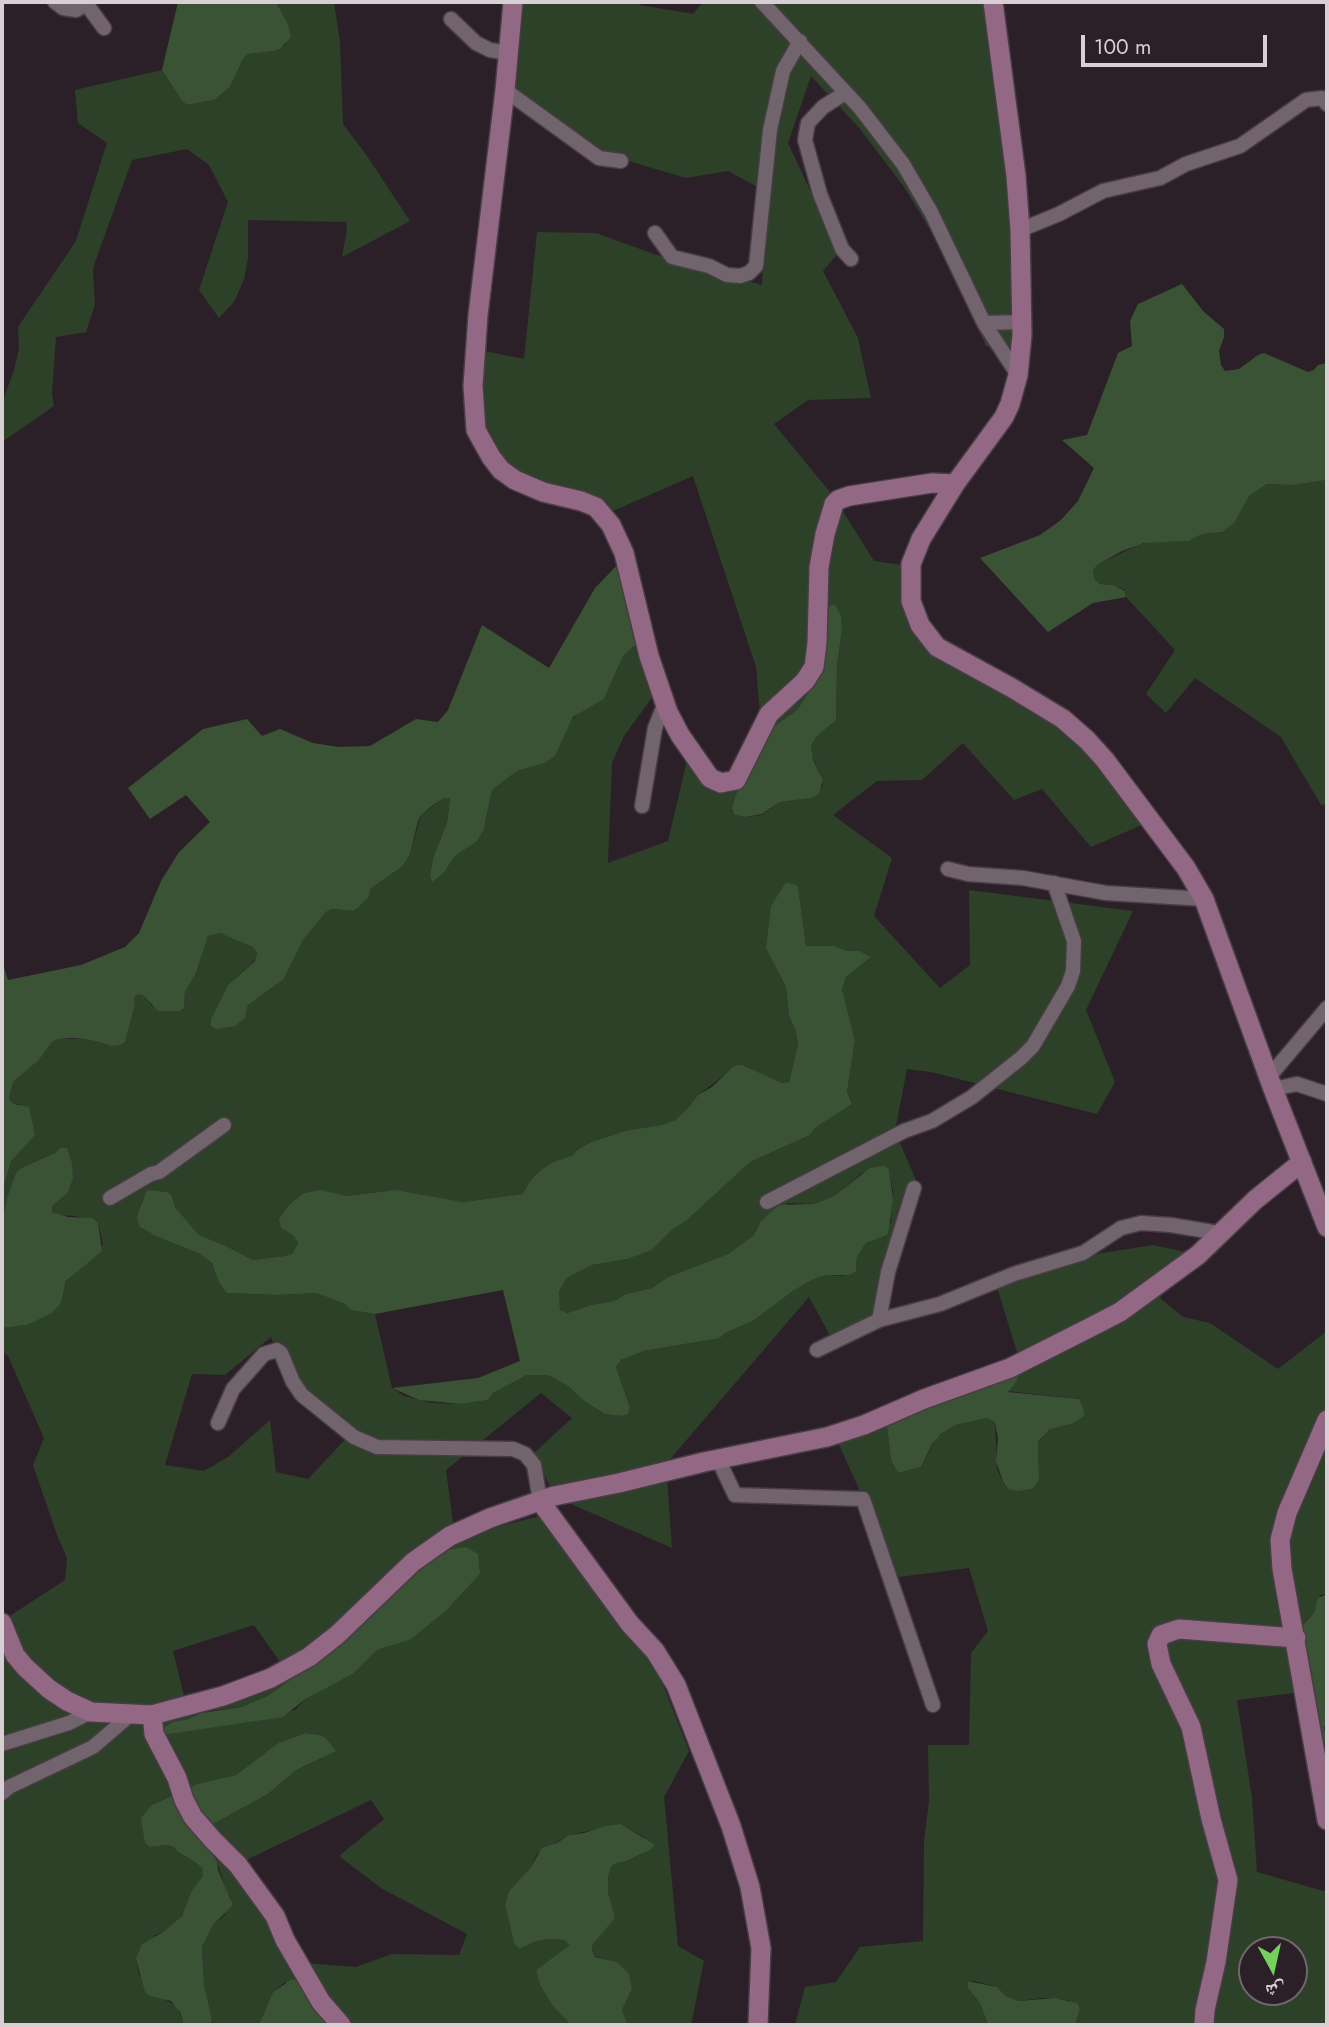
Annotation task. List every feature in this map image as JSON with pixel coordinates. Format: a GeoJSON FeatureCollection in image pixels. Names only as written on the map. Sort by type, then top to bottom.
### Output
{"type":"FeatureCollection","features":[{"type":"Feature","properties":{"kind":"street"},"geometry":{"type":"LineString","coordinates":[[55,2],[63,8],[76,10],[88,3],[104,28]]}},
{"type":"Feature","properties":{"kind":"street"},"geometry":{"type":"LineString","coordinates":[[513,2],[478,315],[473,386],[476,430],[501,470],[515,480],[543,492],[582,501],[596,508],[611,525],[624,553],[649,656],[665,703],[680,735],[710,778],[721,783],[736,780],[769,714],[805,681],[814,667],[819,567],[834,504],[849,496],[932,483],[955,484]]}},
{"type":"Feature","properties":{"kind":"street"},"geometry":{"type":"LineString","coordinates":[[762,2],[875,127],[903,164],[931,212],[984,323],[1018,375]]}},
{"type":"Feature","properties":{"kind":"street"},"geometry":{"type":"LineString","coordinates":[[993,2],[1016,176],[1020,230],[1022,322],[1018,375],[1004,417],[955,484],[921,539],[911,564],[911,601],[927,637],[937,647],[1063,719],[1087,740],[1186,868],[1204,899],[1270,1084],[1302,1162],[1322,1199],[1327,1227]]}},
{"type":"Feature","properties":{"kind":"street"},"geometry":{"type":"LineString","coordinates":[[451,19],[476,43],[490,50],[508,53]]}},
{"type":"Feature","properties":{"kind":"street"},"geometry":{"type":"LineString","coordinates":[[655,233],[672,257],[709,266],[727,275],[740,276],[749,273],[756,266],[770,130],[783,71],[800,41]]}},
{"type":"Feature","properties":{"kind":"street"},"geometry":{"type":"LineString","coordinates":[[505,90],[599,158],[621,161]]}},
{"type":"Feature","properties":{"kind":"street"},"geometry":{"type":"LineString","coordinates":[[845,93],[823,107],[808,123],[805,140],[820,194],[842,249],[851,259]]}},
{"type":"Feature","properties":{"kind":"street"},"geometry":{"type":"LineString","coordinates":[[1020,230],[1059,214],[1102,191],[1160,178],[1186,164],[1240,146],[1306,100],[1322,98],[1327,104]]}},
{"type":"Feature","properties":{"kind":"street"},"geometry":{"type":"LineString","coordinates":[[984,323],[1022,322]]}},
{"type":"Feature","properties":{"kind":"street"},"geometry":{"type":"LineString","coordinates":[[642,806],[655,727],[665,703]]}},
{"type":"Feature","properties":{"kind":"street"},"geometry":{"type":"LineString","coordinates":[[948,869],[968,874],[1023,878],[1106,893],[1204,899]]}},
{"type":"Feature","properties":{"kind":"street"},"geometry":{"type":"LineString","coordinates":[[767,1202],[904,1131],[932,1121],[972,1097],[1021,1059],[1033,1045],[1068,986],[1073,971],[1073,941],[1054,883]]}},
{"type":"Feature","properties":{"kind":"street"},"geometry":{"type":"LineString","coordinates":[[1270,1084],[1327,1008]]}},
{"type":"Feature","properties":{"kind":"street"},"geometry":{"type":"LineString","coordinates":[[1270,1084],[1297,1084],[1327,1094]]}},
{"type":"Feature","properties":{"kind":"street"},"geometry":{"type":"LineString","coordinates":[[110,1198],[159,1172],[223,1125]]}},
{"type":"Feature","properties":{"kind":"street"},"geometry":{"type":"LineString","coordinates":[[2,1623],[15,1655],[25,1667],[58,1695],[91,1713],[152,1715],[223,1696],[271,1678],[309,1657],[337,1635],[413,1562],[450,1536],[490,1518],[554,1496],[718,1458],[827,1437],[1010,1368],[1120,1312],[1198,1255],[1255,1200],[1302,1162]]}},
{"type":"Feature","properties":{"kind":"street"},"geometry":{"type":"LineString","coordinates":[[880,1320],[888,1272],[915,1188]]}},
{"type":"Feature","properties":{"kind":"street"},"geometry":{"type":"LineString","coordinates":[[817,1350],[880,1320],[940,1304],[1023,1270],[1083,1253],[1121,1228],[1141,1223],[1171,1224],[1219,1233]]}},
{"type":"Feature","properties":{"kind":"street"},"geometry":{"type":"LineString","coordinates":[[218,1423],[233,1389],[264,1354],[276,1350],[281,1353],[293,1382],[302,1395],[354,1437],[377,1447],[513,1448],[525,1454],[534,1465],[540,1501],[630,1624],[655,1651],[676,1685],[731,1826],[750,1887],[761,1948],[758,2025]]}},
{"type":"Feature","properties":{"kind":"street"},"geometry":{"type":"LineString","coordinates":[[1327,1420],[1324,1440],[1287,1513],[1280,1540],[1327,1820]]}},
{"type":"Feature","properties":{"kind":"street"},"geometry":{"type":"LineString","coordinates":[[718,1458],[735,1495],[863,1499],[933,1705]]}},
{"type":"Feature","properties":{"kind":"street"},"geometry":{"type":"LineString","coordinates":[[1204,2025],[1228,1880],[1208,1808],[1191,1727],[1161,1664],[1157,1644],[1161,1635],[1179,1629],[1296,1638]]}},
{"type":"Feature","properties":{"kind":"street"},"geometry":{"type":"LineString","coordinates":[[2,1744],[69,1723],[91,1713]]}},
{"type":"Feature","properties":{"kind":"street"},"geometry":{"type":"LineString","coordinates":[[152,1715],[154,1734],[177,1778],[193,1817],[239,1865],[275,1916],[285,1940],[321,2002],[341,2025]]}},
{"type":"Feature","properties":{"kind":"street"},"geometry":{"type":"LineString","coordinates":[[2,1793],[9,1787],[93,1747],[130,1716]]}},
{"type":"Feature","properties":{"kind":"green space"},"geometry":{"type":"Polygon","coordinates":[[[178,2],[276,2],[288,24],[291,37],[275,51],[248,54],[230,87],[214,100],[187,105],[162,70],[178,2]]]}},
{"type":"Feature","properties":{"kind":"green space"},"geometry":{"type":"Polygon","coordinates":[[[276,2],[334,2],[340,43],[343,124],[410,221],[342,257],[346,222],[248,220],[248,258],[244,279],[234,302],[219,318],[199,290],[228,202],[209,165],[187,149],[132,160],[94,265],[95,304],[86,332],[56,337],[52,393],[54,406],[2,442],[2,403],[19,349],[18,327],[76,241],[107,143],[78,123],[75,90],[162,70],[187,105],[214,100],[230,87],[248,54],[275,51],[286,44],[288,24],[276,2]]]}},
{"type":"Feature","properties":{"kind":"green space"},"geometry":{"type":"Polygon","coordinates":[[[517,2],[640,2],[640,5],[693,14],[703,2],[991,2],[1018,244],[1024,352],[986,346],[942,249],[904,187],[860,129],[811,76],[788,143],[839,252],[823,271],[858,338],[871,398],[808,400],[774,424],[834,497],[874,561],[909,566],[909,579],[936,639],[1083,737],[1142,825],[1091,847],[1042,789],[1014,800],[963,743],[922,780],[877,781],[833,815],[892,858],[874,916],[940,988],[970,965],[969,890],[1133,911],[1086,1010],[1115,1082],[1097,1114],[931,1072],[907,1069],[895,1131],[918,1185],[898,1234],[882,1329],[832,1339],[809,1297],[666,1464],[672,1548],[555,1497],[534,1453],[572,1418],[541,1393],[446,1470],[455,1538],[543,1515],[655,1664],[689,1751],[664,1797],[678,1946],[704,1961],[691,2025],[628,2025],[622,2010],[632,1989],[628,1974],[617,1963],[595,1956],[592,1950],[613,1911],[608,1893],[611,1867],[650,1850],[644,1837],[621,1824],[569,1835],[537,1854],[531,1867],[509,1891],[505,1905],[514,1943],[519,1949],[550,1939],[564,1940],[571,1945],[536,1970],[540,1985],[552,2005],[571,2025],[327,2025],[325,2017],[285,1982],[273,1992],[259,2025],[209,2025],[212,2020],[204,1984],[202,1947],[213,1925],[225,1915],[231,1898],[217,1862],[204,1841],[206,1828],[268,1794],[296,1770],[335,1751],[326,1738],[305,1733],[278,1743],[236,1775],[197,1784],[152,1805],[150,1847],[174,1847],[203,1869],[203,1877],[192,1890],[182,1916],[163,1932],[155,1935],[136,1959],[139,1975],[162,1998],[177,2006],[184,2025],[2,2025],[2,1621],[65,1580],[67,1558],[33,1465],[44,1438],[8,1356],[2,1351],[2,1328],[27,1325],[61,1303],[66,1282],[103,1244],[98,1223],[52,1212],[53,1205],[68,1193],[73,1179],[67,1148],[60,1148],[16,1173],[2,1222],[2,1193],[11,1161],[21,1149],[20,1104],[14,1104],[9,1099],[14,1081],[58,1039],[86,1039],[107,1045],[125,1042],[135,1005],[134,998],[138,994],[144,996],[152,1006],[184,1007],[185,992],[196,973],[208,936],[213,934],[220,933],[234,938],[253,947],[257,953],[255,960],[228,985],[211,1019],[245,1018],[248,1005],[284,979],[303,940],[326,912],[332,909],[353,911],[358,908],[370,889],[403,866],[410,854],[421,815],[444,798],[450,797],[447,823],[433,858],[430,875],[438,878],[443,874],[455,856],[471,844],[486,821],[492,790],[517,771],[545,763],[555,756],[570,722],[579,713],[604,699],[623,656],[633,647],[645,642],[656,692],[624,736],[612,763],[608,863],[668,841],[688,756],[728,777],[760,713],[756,667],[693,476],[608,513],[530,488],[487,452],[479,350],[524,359],[537,232],[596,233],[654,254],[762,285],[765,191],[728,171],[686,178],[608,155],[512,89],[517,2]],[[841,616],[807,695],[797,710],[773,727],[736,794],[732,809],[734,815],[762,815],[780,802],[811,798],[823,786],[823,780],[811,754],[811,746],[816,737],[836,720],[841,616]],[[798,886],[770,955],[786,987],[789,1016],[798,1044],[789,1082],[782,1083],[748,1067],[723,1076],[698,1095],[675,1120],[591,1142],[573,1155],[551,1163],[530,1181],[524,1194],[463,1202],[387,1191],[347,1196],[328,1191],[304,1193],[291,1203],[281,1228],[298,1242],[292,1255],[253,1260],[199,1235],[175,1207],[168,1192],[161,1191],[144,1196],[138,1212],[158,1237],[200,1254],[212,1263],[227,1293],[316,1293],[345,1304],[351,1310],[375,1314],[392,1388],[404,1396],[432,1403],[461,1404],[488,1400],[493,1393],[527,1375],[548,1375],[568,1386],[584,1401],[605,1414],[622,1416],[630,1406],[616,1367],[621,1360],[644,1351],[720,1338],[725,1333],[753,1321],[814,1279],[827,1275],[842,1276],[857,1264],[857,1257],[866,1243],[880,1237],[891,1222],[893,1192],[889,1169],[862,1173],[834,1196],[814,1204],[788,1203],[757,1227],[753,1236],[743,1245],[728,1254],[668,1277],[652,1288],[626,1294],[614,1301],[566,1313],[560,1310],[559,1291],[567,1278],[592,1265],[628,1259],[652,1250],[750,1162],[810,1135],[815,1128],[852,1104],[847,1092],[855,1041],[842,989],[846,977],[870,958],[859,951],[848,951],[834,946],[806,946],[798,886]],[[271,1337],[225,1375],[192,1374],[165,1465],[204,1471],[228,1457],[270,1420],[276,1472],[308,1479],[353,1431],[289,1381],[271,1337]],[[448,1550],[440,1551],[294,1677],[269,1695],[242,1707],[201,1712],[161,1729],[244,1723],[295,1710],[304,1700],[353,1674],[377,1650],[410,1640],[453,1604],[480,1574],[448,1550]],[[254,1625],[173,1651],[188,1712],[285,1669],[254,1625]],[[371,1800],[234,1866],[304,1963],[356,1967],[392,1954],[459,1955],[467,1934],[381,1888],[339,1856],[384,1819],[371,1800]]]}},
{"type":"Feature","properties":{"kind":"green space"},"geometry":{"type":"Polygon","coordinates":[[[1182,284],[1204,312],[1224,329],[1219,351],[1221,365],[1225,371],[1239,369],[1264,353],[1308,372],[1327,363],[1327,480],[1292,485],[1267,484],[1249,496],[1234,523],[1222,532],[1202,534],[1189,541],[1144,543],[1122,551],[1097,565],[1093,571],[1094,578],[1100,584],[1113,585],[1125,591],[1126,597],[1093,603],[1048,632],[980,558],[1040,535],[1061,520],[1078,501],[1094,468],[1062,440],[1087,435],[1118,353],[1132,346],[1130,321],[1138,304],[1182,284]]]}},
{"type":"Feature","properties":{"kind":"green space"},"geometry":{"type":"Polygon","coordinates":[[[1327,480],[1327,804],[1321,805],[1281,737],[1195,678],[1166,713],[1146,694],[1175,650],[1126,597],[1125,590],[1101,584],[1094,578],[1093,571],[1097,565],[1138,545],[1189,541],[1202,534],[1222,532],[1249,496],[1267,484],[1292,485],[1327,480]]]}},
{"type":"Feature","properties":{"kind":"green space"},"geometry":{"type":"Polygon","coordinates":[[[625,557],[645,642],[633,647],[623,656],[604,699],[573,717],[555,756],[545,763],[517,771],[492,790],[484,829],[477,841],[455,856],[443,874],[432,882],[430,875],[433,858],[447,823],[450,798],[444,798],[432,806],[418,821],[410,854],[403,866],[370,889],[369,896],[353,911],[332,909],[326,912],[303,940],[284,979],[248,1005],[245,1018],[235,1026],[216,1029],[211,1026],[211,1019],[228,985],[255,961],[257,953],[253,947],[220,933],[208,936],[196,973],[185,992],[184,1007],[180,1011],[158,1011],[144,996],[138,994],[134,998],[135,1005],[125,1042],[120,1045],[112,1046],[71,1038],[52,1042],[39,1060],[14,1081],[12,1087],[9,1099],[14,1104],[29,1107],[35,1135],[11,1161],[2,1193],[2,961],[8,980],[81,965],[125,947],[139,933],[161,881],[179,852],[210,822],[186,795],[150,819],[128,788],[203,729],[247,719],[262,736],[280,729],[313,743],[339,747],[370,746],[416,719],[438,722],[448,710],[482,625],[549,668],[595,588],[625,557]]]}},
{"type":"Feature","properties":{"kind":"green space"},"geometry":{"type":"Polygon","coordinates":[[[830,605],[835,605],[841,616],[842,629],[837,666],[836,720],[816,737],[811,746],[813,760],[823,780],[819,794],[811,798],[780,802],[762,814],[746,817],[734,815],[732,808],[736,794],[765,739],[773,727],[797,710],[807,695],[830,605]]]}},
{"type":"Feature","properties":{"kind":"green space"},"geometry":{"type":"Polygon","coordinates":[[[786,882],[798,886],[806,946],[834,946],[848,951],[859,951],[871,957],[846,977],[842,989],[855,1041],[847,1092],[852,1104],[815,1128],[810,1135],[750,1162],[652,1250],[628,1259],[592,1265],[567,1278],[559,1291],[560,1310],[567,1313],[614,1301],[626,1294],[652,1288],[668,1277],[728,1254],[753,1236],[761,1221],[779,1205],[814,1204],[834,1196],[870,1168],[883,1166],[889,1169],[893,1199],[889,1229],[887,1235],[866,1243],[857,1257],[856,1271],[850,1275],[827,1275],[814,1279],[753,1321],[725,1333],[720,1338],[644,1351],[621,1360],[616,1367],[630,1407],[628,1414],[605,1414],[584,1401],[568,1386],[548,1375],[527,1375],[493,1393],[488,1400],[461,1404],[419,1400],[392,1388],[478,1378],[520,1361],[503,1290],[375,1314],[351,1310],[345,1304],[316,1293],[227,1293],[219,1282],[212,1263],[200,1254],[140,1227],[138,1212],[147,1190],[168,1192],[175,1207],[199,1235],[253,1260],[285,1256],[292,1254],[298,1243],[294,1236],[281,1228],[279,1219],[291,1203],[304,1193],[321,1190],[347,1196],[395,1190],[463,1202],[523,1194],[540,1171],[551,1163],[573,1155],[591,1142],[675,1120],[698,1095],[712,1087],[734,1066],[742,1065],[782,1083],[789,1082],[798,1044],[789,1016],[786,987],[766,948],[771,906],[786,882]]]}},
{"type":"Feature","properties":{"kind":"green space"},"geometry":{"type":"Polygon","coordinates":[[[60,1148],[67,1148],[73,1179],[68,1193],[53,1205],[52,1212],[68,1217],[92,1218],[98,1223],[102,1251],[66,1281],[61,1303],[52,1313],[27,1325],[2,1328],[2,1222],[8,1195],[16,1173],[21,1168],[55,1153],[60,1148]]]}},
{"type":"Feature","properties":{"kind":"green space"},"geometry":{"type":"Polygon","coordinates":[[[1153,1245],[1195,1254],[1160,1298],[1183,1317],[1210,1323],[1278,1369],[1327,1331],[1327,1594],[1320,1595],[1314,1613],[1306,1621],[1302,1692],[1237,1700],[1252,1798],[1257,1872],[1327,1892],[1327,2025],[1075,2025],[1080,2009],[1068,2000],[1042,1998],[1019,2001],[1006,1996],[997,1987],[967,1981],[968,1988],[980,2003],[988,2025],[795,2025],[805,1987],[836,1982],[860,1947],[923,1941],[924,1841],[929,1801],[928,1745],[969,1745],[971,1653],[988,1631],[969,1568],[899,1577],[835,1436],[887,1426],[891,1460],[898,1473],[921,1467],[936,1438],[949,1429],[987,1418],[995,1422],[997,1469],[1003,1483],[1008,1489],[1025,1490],[1039,1480],[1038,1443],[1050,1429],[1072,1424],[1083,1416],[1079,1399],[1007,1391],[1020,1362],[996,1284],[1102,1253],[1153,1245]]]}},
{"type":"Feature","properties":{"kind":"green space"},"geometry":{"type":"Polygon","coordinates":[[[1020,1362],[1017,1381],[1008,1392],[1079,1399],[1084,1416],[1072,1424],[1050,1429],[1038,1442],[1039,1480],[1032,1489],[1008,1489],[1003,1482],[996,1461],[998,1438],[995,1422],[987,1418],[956,1425],[941,1434],[932,1444],[921,1467],[898,1473],[891,1460],[887,1426],[1020,1362]]]}},
{"type":"Feature","properties":{"kind":"green space"},"geometry":{"type":"Polygon","coordinates":[[[466,1547],[478,1554],[480,1574],[448,1609],[410,1640],[377,1650],[353,1674],[304,1700],[283,1717],[162,1735],[161,1729],[173,1722],[201,1713],[242,1707],[269,1695],[294,1677],[309,1659],[440,1551],[466,1547]]]}},
{"type":"Feature","properties":{"kind":"green space"},"geometry":{"type":"Polygon","coordinates":[[[1327,1594],[1327,1724],[1324,1727],[1326,1739],[1323,1746],[1302,1626],[1314,1613],[1318,1598],[1327,1594]]]}},
{"type":"Feature","properties":{"kind":"green space"},"geometry":{"type":"Polygon","coordinates":[[[305,1733],[326,1738],[336,1751],[296,1770],[268,1794],[206,1828],[204,1841],[217,1862],[233,1905],[213,1925],[202,1947],[204,1984],[212,2020],[209,2025],[184,2025],[180,2012],[171,2001],[150,1996],[145,1992],[136,1959],[142,1944],[163,1932],[182,1916],[192,1890],[203,1876],[203,1869],[174,1847],[150,1847],[145,1843],[141,1818],[152,1805],[197,1784],[236,1775],[278,1743],[305,1733]]]}},
{"type":"Feature","properties":{"kind":"green space"},"geometry":{"type":"Polygon","coordinates":[[[621,1824],[655,1845],[650,1850],[611,1867],[608,1893],[615,1918],[593,1944],[592,1950],[595,1957],[617,1962],[629,1974],[632,1989],[622,2010],[628,2025],[571,2025],[552,2005],[540,1985],[536,1970],[570,1945],[564,1940],[550,1939],[519,1949],[514,1943],[505,1905],[509,1891],[531,1867],[542,1848],[569,1835],[621,1824]]]}},
{"type":"Feature","properties":{"kind":"green space"},"geometry":{"type":"Polygon","coordinates":[[[292,1979],[299,1981],[325,2017],[327,2025],[259,2025],[273,1992],[292,1979]]]}},
{"type":"Feature","properties":{"kind":"green space"},"geometry":{"type":"Polygon","coordinates":[[[967,1981],[997,1987],[1006,1996],[1019,2001],[1055,1998],[1077,2003],[1080,2009],[1075,2025],[988,2025],[980,2003],[968,1988],[967,1981]]]}}]}
